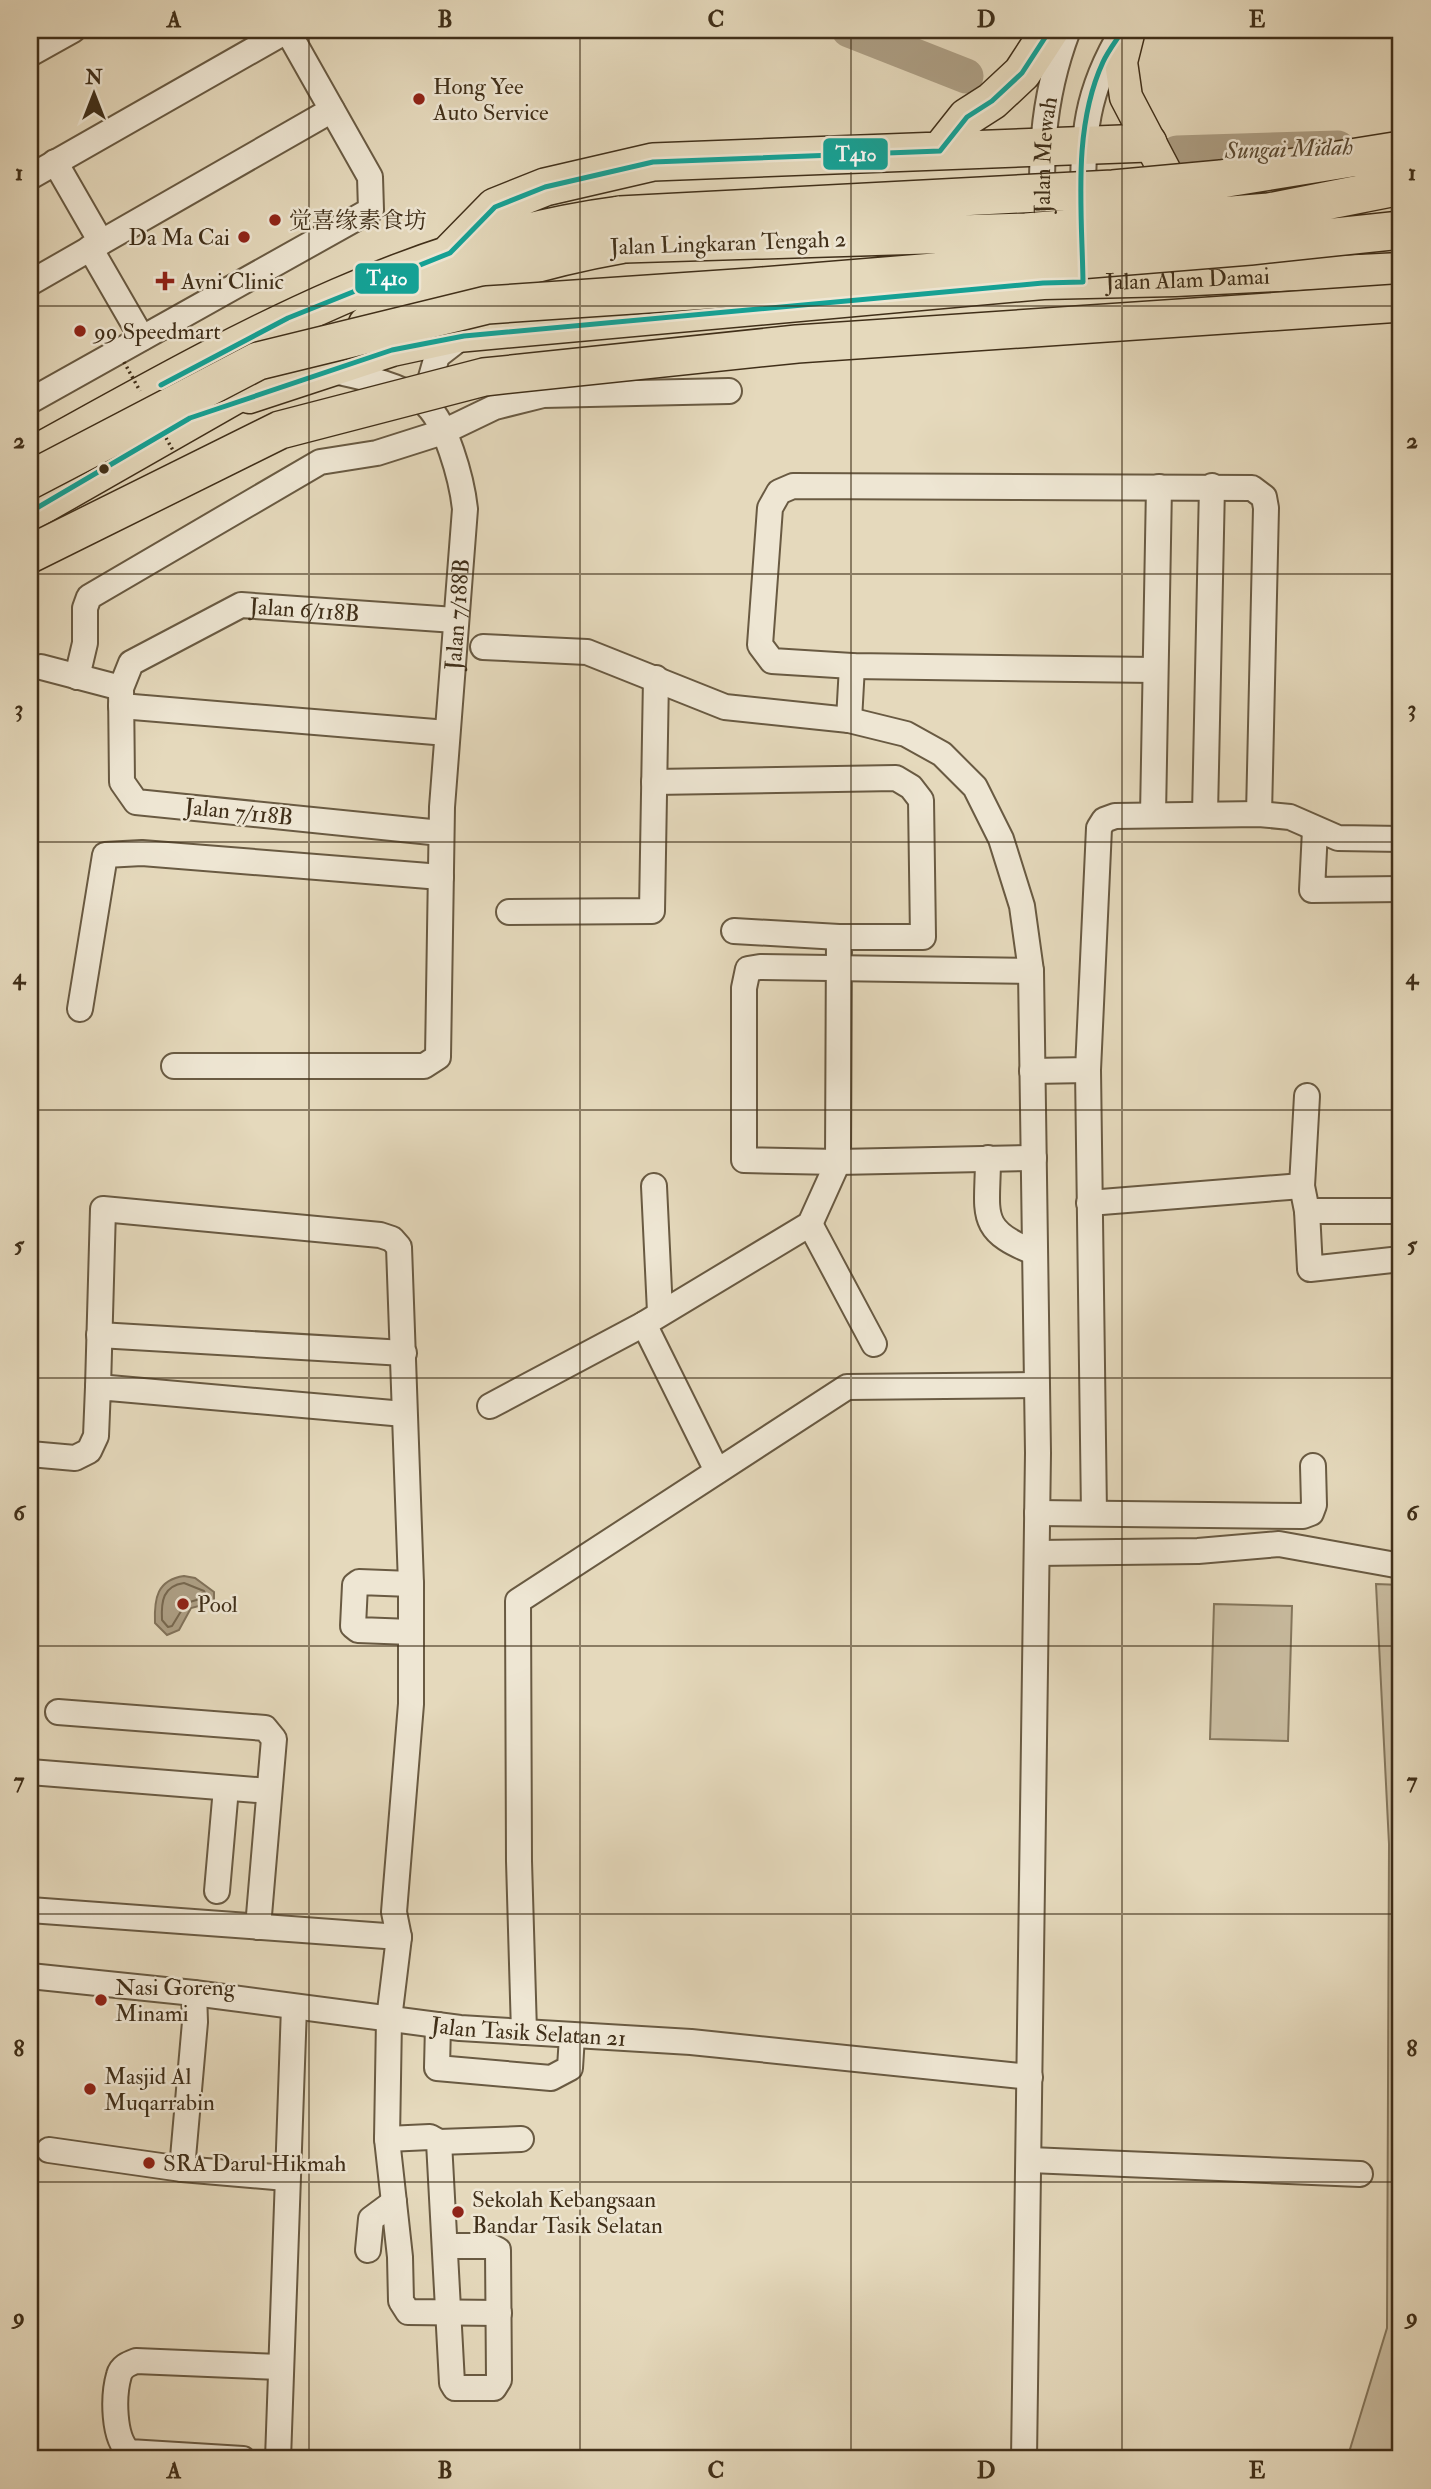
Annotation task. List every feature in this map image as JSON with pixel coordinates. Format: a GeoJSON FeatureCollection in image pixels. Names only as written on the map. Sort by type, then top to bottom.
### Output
{"type":"FeatureCollection","features":[{"type":"Feature","properties":{"kind":"highway"},"geometry":{"type":"LineString","coordinates":[[940,151],[967,117],[992,101],[1023,72],[1050,30]]}},
{"type":"Feature","properties":{"kind":"highway"},"geometry":{"type":"LineString","coordinates":[[450,253],[495,207],[545,187],[653,162],[1148,143]]}},
{"type":"Feature","properties":{"kind":"highway","name":"Jalan Lingkaran Tengah 2"},"geometry":{"type":"LineString","coordinates":[[30,513],[190,418],[350,333],[439,293],[622,230],[1221,179],[1401,150]]}},
{"type":"Feature","properties":{"kind":"highway","name":"Jalan Lingkaran Tengah 2"},"geometry":{"type":"LineString","coordinates":[[30,457],[255,334],[328,300],[450,253],[544,228],[1026,232],[1269,212],[1401,186]]}},
{"type":"Feature","properties":{"kind":"highway"},"geometry":{"type":"LineString","coordinates":[[30,480],[258,361],[487,305],[765,286],[1250,246],[1401,230]]}},
{"type":"Feature","properties":{"kind":"highway"},"geometry":{"type":"LineString","coordinates":[[30,554],[280,430],[484,377],[797,344],[1401,303]]}},
{"type":"Feature","properties":{"kind":"main road"},"geometry":{"type":"LineString","coordinates":[[1129,30],[1121,62],[1126,97],[1148,143]]}},
{"type":"Feature","properties":{"kind":"main road","name":"Jalan Alam Damai"},"geometry":{"type":"LineString","coordinates":[[1148,143],[1182,204],[1206,225],[1234,235],[1401,212]]}},
{"type":"Feature","properties":{"kind":"main road","name":"Jalan Alam Damai"},"geometry":{"type":"LineString","coordinates":[[190,418],[392,350],[464,336],[1043,283],[1401,269]]}},
{"type":"Feature","properties":{"kind":"street"},"geometry":{"type":"LineString","coordinates":[[30,54],[73,30]]}},
{"type":"Feature","properties":{"kind":"street"},"geometry":{"type":"LineString","coordinates":[[30,177],[288,30],[370,177],[371,210],[30,401]]}},
{"type":"Feature","properties":{"kind":"street","name":"Jalan Mewah"},"geometry":{"type":"LineString","coordinates":[[1043,283],[1041,148],[1048,93],[1068,30]]}},
{"type":"Feature","properties":{"kind":"street","name":"Jalan Mewah"},"geometry":{"type":"LineString","coordinates":[[1083,282],[1083,147],[1089,104],[1102,65],[1123,30]]}},
{"type":"Feature","properties":{"kind":"street"},"geometry":{"type":"LineString","coordinates":[[30,283],[332,110]]}},
{"type":"Feature","properties":{"kind":"street"},"geometry":{"type":"LineString","coordinates":[[55,162],[142,338]]}},
{"type":"Feature","properties":{"kind":"street"},"geometry":{"type":"LineString","coordinates":[[329,370],[370,379],[424,402],[437,356],[464,336]]}},
{"type":"Feature","properties":{"kind":"street"},"geometry":{"type":"LineString","coordinates":[[77,677],[85,643],[85,608],[89,597],[320,462],[377,453],[443,432],[495,407],[543,395],[729,391]]}},
{"type":"Feature","properties":{"kind":"street","name":"Jalan 7/188B"},"geometry":{"type":"LineString","coordinates":[[174,1066],[424,1066],[435,1062],[439,1052],[441,833],[465,509],[461,479],[443,432],[424,402]]}},
{"type":"Feature","properties":{"kind":"street"},"geometry":{"type":"LineString","coordinates":[[1154,670],[852,666],[772,661],[760,645],[770,508],[779,492],[793,486],[1252,488],[1264,497],[1266,508],[1259,814]]}},
{"type":"Feature","properties":{"kind":"street"},"geometry":{"type":"LineString","coordinates":[[1205,814],[1212,486]]}},
{"type":"Feature","properties":{"kind":"street"},"geometry":{"type":"LineString","coordinates":[[1153,815],[1159,487]]}},
{"type":"Feature","properties":{"kind":"street","name":"Jalan 6/118B"},"geometry":{"type":"LineString","coordinates":[[121,697],[131,663],[241,606],[455,620]]}},
{"type":"Feature","properties":{"kind":"street"},"geometry":{"type":"LineString","coordinates":[[483,647],[587,652],[725,707],[849,720],[905,734],[942,754],[975,787],[1001,839],[1022,906],[1031,971],[1037,1513],[1024,2459]]}},
{"type":"Feature","properties":{"kind":"street"},"geometry":{"type":"LineString","coordinates":[[849,720],[852,666]]}},
{"type":"Feature","properties":{"kind":"street"},"geometry":{"type":"LineString","coordinates":[[41,667],[77,677],[121,697],[447,733]]}},
{"type":"Feature","properties":{"kind":"street"},"geometry":{"type":"LineString","coordinates":[[509,912],[652,911],[656,678]]}},
{"type":"Feature","properties":{"kind":"street","name":"Jalan 7/118B"},"geometry":{"type":"LineString","coordinates":[[121,697],[122,782],[136,802],[441,833]]}},
{"type":"Feature","properties":{"kind":"street"},"geometry":{"type":"LineString","coordinates":[[654,782],[896,778],[911,787],[921,800],[923,937],[839,937],[734,931]]}},
{"type":"Feature","properties":{"kind":"street"},"geometry":{"type":"LineString","coordinates":[[1094,1513],[1088,1070],[1099,828],[1104,820],[1115,816],[1259,814],[1290,817],[1338,838],[1401,839]]}},
{"type":"Feature","properties":{"kind":"street"},"geometry":{"type":"LineString","coordinates":[[1315,830],[1312,890],[1401,889]]}},
{"type":"Feature","properties":{"kind":"street"},"geometry":{"type":"LineString","coordinates":[[80,1009],[105,855],[142,853],[441,877]]}},
{"type":"Feature","properties":{"kind":"street"},"geometry":{"type":"LineString","coordinates":[[490,1406],[652,1318],[810,1224],[838,1162],[839,937]]}},
{"type":"Feature","properties":{"kind":"street"},"geometry":{"type":"LineString","coordinates":[[1031,971],[748,969],[744,988],[744,1160],[838,1162],[1034,1158]]}},
{"type":"Feature","properties":{"kind":"street"},"geometry":{"type":"LineString","coordinates":[[1032,1072],[1088,1070]]}},
{"type":"Feature","properties":{"kind":"street"},"geometry":{"type":"LineString","coordinates":[[1307,1096],[1302,1185],[1307,1211],[1310,1269],[1401,1259]]}},
{"type":"Feature","properties":{"kind":"street"},"geometry":{"type":"LineString","coordinates":[[988,1158],[988,1214],[994,1231],[1010,1243],[1034,1252]]}},
{"type":"Feature","properties":{"kind":"street"},"geometry":{"type":"LineString","coordinates":[[1089,1203],[1302,1185]]}},
{"type":"Feature","properties":{"kind":"street"},"geometry":{"type":"LineString","coordinates":[[654,1186],[652,1318],[717,1471]]}},
{"type":"Feature","properties":{"kind":"street"},"geometry":{"type":"LineString","coordinates":[[30,1454],[75,1458],[89,1451],[96,1436],[103,1209],[380,1235],[392,1239],[399,1247],[411,1584],[411,1704],[383,2018],[387,2139],[403,2308],[408,2312],[499,2313]]}},
{"type":"Feature","properties":{"kind":"street"},"geometry":{"type":"LineString","coordinates":[[1307,1211],[1401,1211]]}},
{"type":"Feature","properties":{"kind":"street"},"geometry":{"type":"LineString","coordinates":[[810,1224],[874,1344]]}},
{"type":"Feature","properties":{"kind":"street"},"geometry":{"type":"LineString","coordinates":[[99,1335],[404,1353]]}},
{"type":"Feature","properties":{"kind":"street"},"geometry":{"type":"LineString","coordinates":[[524,2032],[519,1861],[518,1601],[847,1387],[1036,1385]]}},
{"type":"Feature","properties":{"kind":"street"},"geometry":{"type":"LineString","coordinates":[[98,1387],[404,1414]]}},
{"type":"Feature","properties":{"kind":"street"},"geometry":{"type":"LineString","coordinates":[[1037,1513],[1303,1516],[1311,1513],[1314,1505],[1312,1466]]}},
{"type":"Feature","properties":{"kind":"street"},"geometry":{"type":"LineString","coordinates":[[1037,1553],[1198,1551],[1279,1544],[1401,1566]]}},
{"type":"Feature","properties":{"kind":"street"},"geometry":{"type":"LineString","coordinates":[[411,1584],[359,1582],[355,1585],[352,1619],[358,1630],[411,1632]]}},
{"type":"Feature","properties":{"kind":"street"},"geometry":{"type":"LineString","coordinates":[[58,1712],[265,1728],[274,1739],[258,1927]]}},
{"type":"Feature","properties":{"kind":"street"},"geometry":{"type":"LineString","coordinates":[[30,1772],[269,1791]]}},
{"type":"Feature","properties":{"kind":"street"},"geometry":{"type":"LineString","coordinates":[[217,1891],[226,1788]]}},
{"type":"Feature","properties":{"kind":"street"},"geometry":{"type":"LineString","coordinates":[[30,1910],[391,1937]]}},
{"type":"Feature","properties":{"kind":"street","name":"Jalan Tasik Selatan 21"},"geometry":{"type":"LineString","coordinates":[[30,1976],[194,1993],[438,2025],[691,2042],[1030,2077]]}},
{"type":"Feature","properties":{"kind":"street"},"geometry":{"type":"LineString","coordinates":[[182,2169],[195,2022],[194,1993]]}},
{"type":"Feature","properties":{"kind":"street"},"geometry":{"type":"LineString","coordinates":[[278,2459],[294,2007]]}},
{"type":"Feature","properties":{"kind":"street"},"geometry":{"type":"LineString","coordinates":[[438,2025],[430,2068],[554,2078],[570,2068],[572,2036]]}},
{"type":"Feature","properties":{"kind":"street"},"geometry":{"type":"LineString","coordinates":[[387,2139],[430,2137],[439,2142],[521,2139]]}},
{"type":"Feature","properties":{"kind":"street"},"geometry":{"type":"LineString","coordinates":[[439,2142],[452,2384],[454,2388],[494,2388],[499,2380],[498,2250],[490,2246],[446,2246]]}},
{"type":"Feature","properties":{"kind":"street"},"geometry":{"type":"LineString","coordinates":[[49,2150],[182,2169],[286,2178]]}},
{"type":"Feature","properties":{"kind":"street"},"geometry":{"type":"LineString","coordinates":[[1030,2160],[1360,2174]]}},
{"type":"Feature","properties":{"kind":"street"},"geometry":{"type":"LineString","coordinates":[[368,2250],[371,2219],[394,2202]]}},
{"type":"Feature","properties":{"kind":"street"},"geometry":{"type":"LineString","coordinates":[[243,2459],[129,2452],[121,2445],[116,2434],[119,2374],[126,2364],[136,2361],[280,2367]]}},
{"type":"Feature","properties":{"kind":"shaded area"},"geometry":{"type":"Polygon","coordinates":[[[1376,1584],[1401,1585],[1401,2459],[1347,2459],[1387,2328],[1389,1844],[1376,1584]]]}},
{"type":"Feature","properties":{"kind":"shaded area"},"geometry":{"type":"Polygon","coordinates":[[[1214,1604],[1292,1606],[1288,1741],[1210,1739],[1214,1604]]]}},
{"type":"Feature","properties":{"kind":"water","name":"Pool"},"geometry":{"type":"Polygon","coordinates":[[[184,1576],[195,1578],[214,1592],[214,1602],[191,1608],[179,1630],[167,1635],[155,1623],[157,1598],[163,1586],[184,1576]]]}},
{"type":"Feature","properties":{"kind":"waterway","name":"Sungai Midah"},"geometry":{"type":"LineString","coordinates":[[849,30],[966,76]]}},
{"type":"Feature","properties":{"kind":"waterway","name":"Sungai Midah"},"geometry":{"type":"LineString","coordinates":[[1177,153],[1338,148]]}},
{"type":"Feature","properties":{"kind":"transit line","name":"T410"},"geometry":{"type":"LineString","coordinates":[[161,385],[288,318],[450,253],[495,207],[545,187],[653,162],[940,151],[967,117],[992,101],[1022,73],[1050,30]]}},
{"type":"Feature","properties":{"kind":"transit line","name":"T410"},"geometry":{"type":"LineString","coordinates":[[30,512],[190,418],[392,350],[464,336],[1043,283],[1083,282],[1081,170],[1087,115],[1103,62],[1123,30]]}},
{"type":"Feature","properties":{"kind":"place","name":"Hong Yee Auto Service"},"geometry":{"type":"Point","coordinates":[419,99]}},
{"type":"Feature","properties":{"kind":"place","name":"觉喜缘素食坊"},"geometry":{"type":"Point","coordinates":[275,220]}},
{"type":"Feature","properties":{"kind":"place","name":"Da Ma Cai"},"geometry":{"type":"Point","coordinates":[244,237]}},
{"type":"Feature","properties":{"kind":"place","name":"Avni Clinic"},"geometry":{"type":"Point","coordinates":[165,281]}},
{"type":"Feature","properties":{"kind":"place","name":"99 Speedmart"},"geometry":{"type":"Point","coordinates":[80,331]}},
{"type":"Feature","properties":{"kind":"place","name":"Pool"},"geometry":{"type":"Point","coordinates":[183,1604]}},
{"type":"Feature","properties":{"kind":"place","name":"Nasi Goreng Minami"},"geometry":{"type":"Point","coordinates":[101,2000]}},
{"type":"Feature","properties":{"kind":"place","name":"Masjid Al Muqarrabin"},"geometry":{"type":"Point","coordinates":[90,2089]}},
{"type":"Feature","properties":{"kind":"place","name":"SRA Darul Hikmah"},"geometry":{"type":"Point","coordinates":[149,2163]}},
{"type":"Feature","properties":{"kind":"place","name":"Sekolah Kebangsaan Bandar Tasik Selatan"},"geometry":{"type":"Point","coordinates":[458,2212]}}]}
